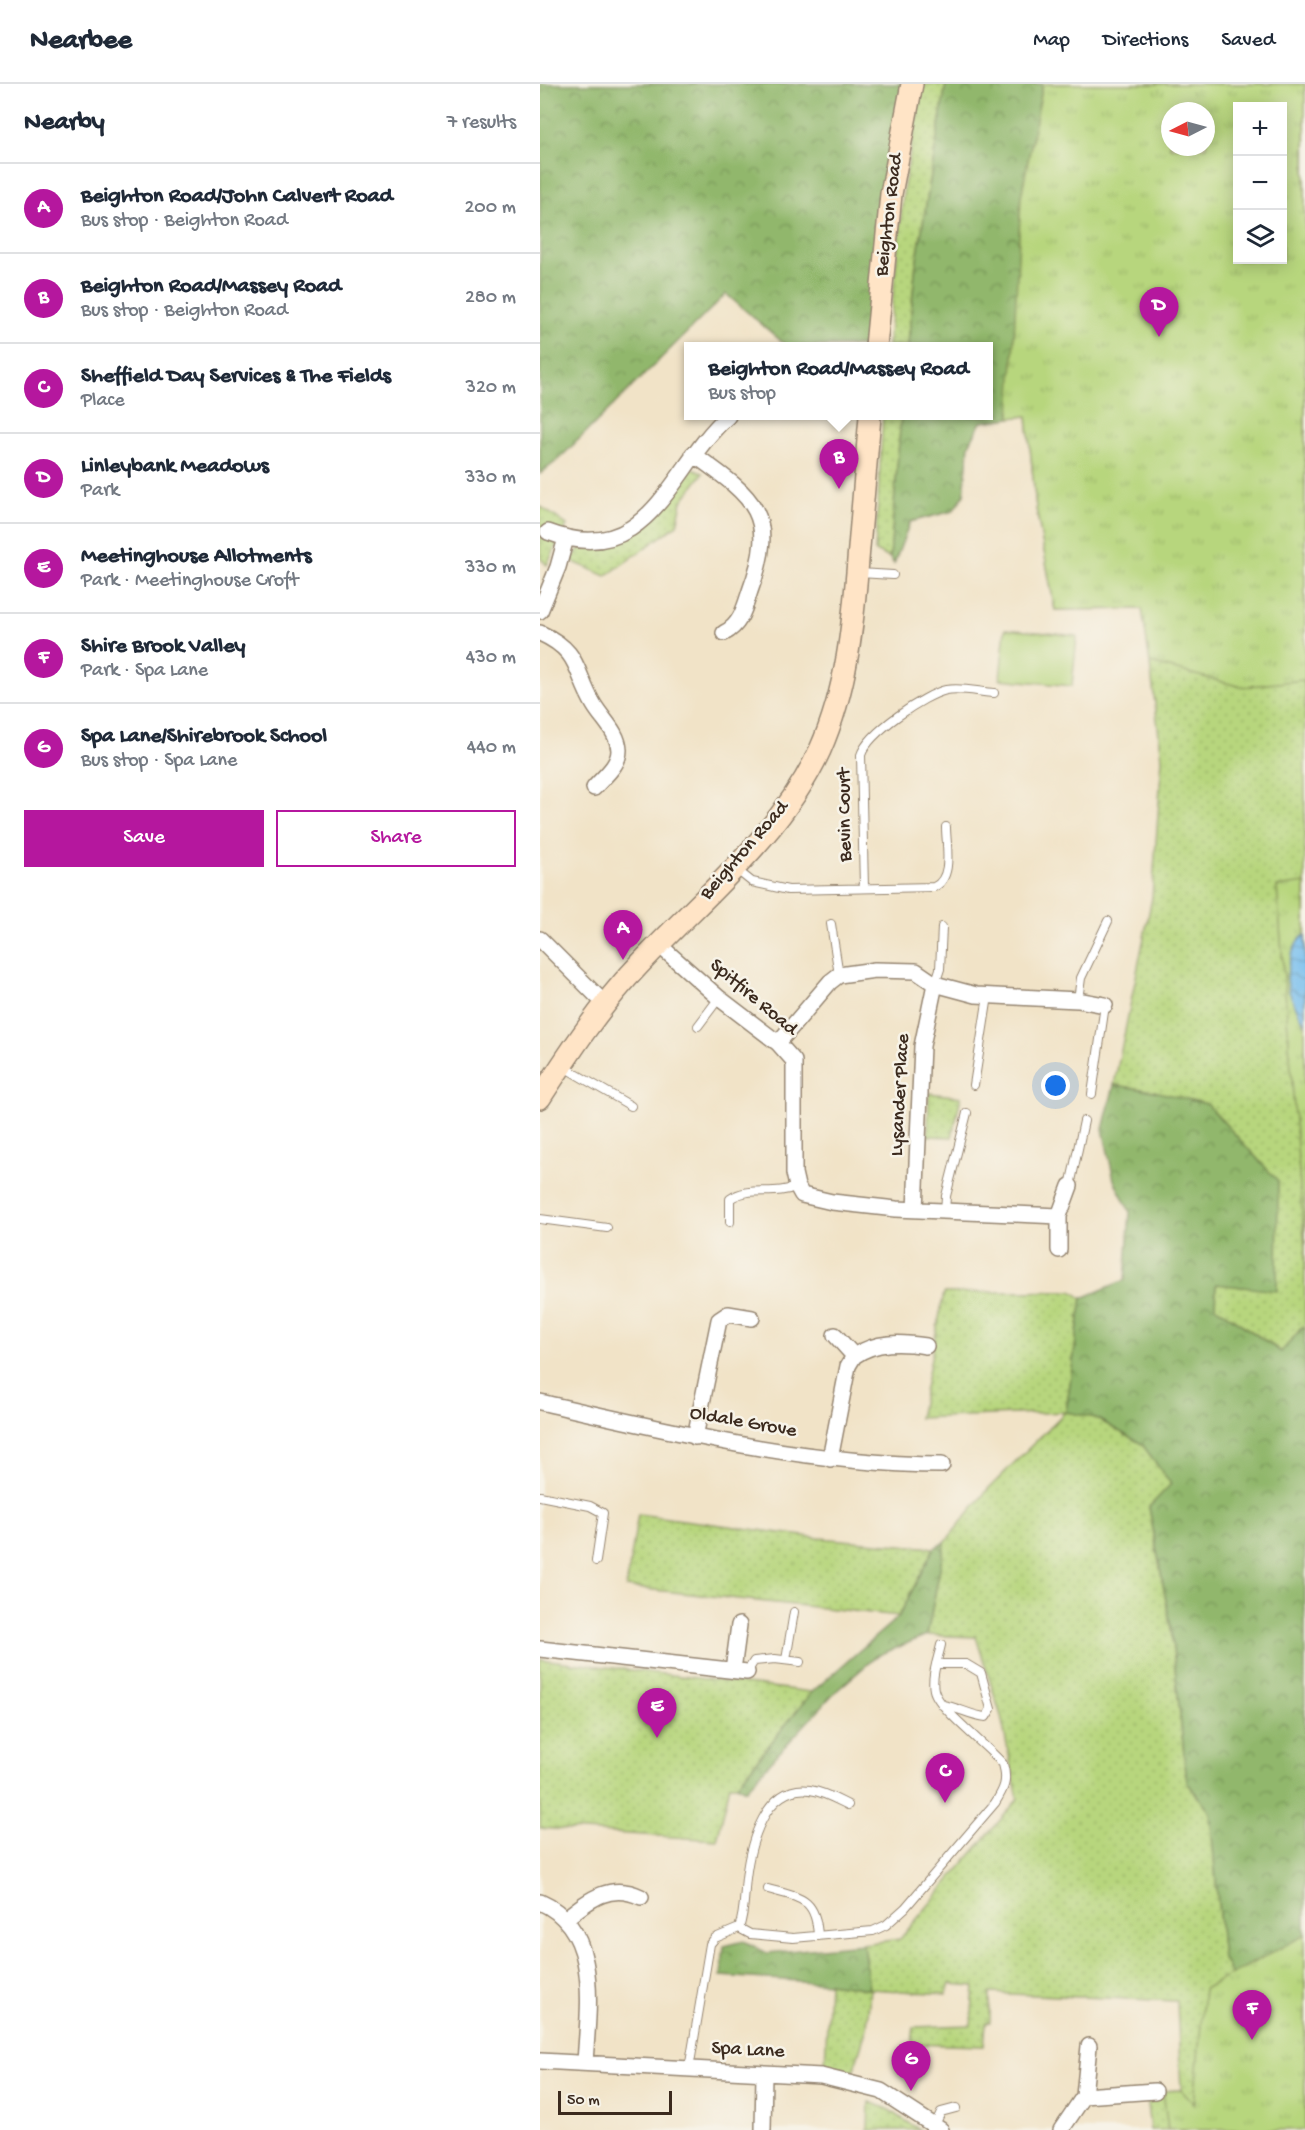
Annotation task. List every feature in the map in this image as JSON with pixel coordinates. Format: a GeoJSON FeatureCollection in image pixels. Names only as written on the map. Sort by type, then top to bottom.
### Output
{"type":"FeatureCollection","features":[{"type":"Feature","properties":{"kind":"street","name":"Beighton Road"},"geometry":{"type":"LineString","coordinates":[[876,342],[891,194],[912,84]]}},
{"type":"Feature","properties":{"kind":"street"},"geometry":{"type":"LineString","coordinates":[[548,532],[566,538],[595,540],[612,537],[642,522],[668,493],[693,454],[724,420]]}},
{"type":"Feature","properties":{"kind":"street","name":"Beighton Road"},"geometry":{"type":"LineString","coordinates":[[540,1098],[605,1004],[658,945],[771,828],[799,789],[820,750],[844,676],[857,573],[870,420]]}},
{"type":"Feature","properties":{"kind":"street"},"geometry":{"type":"LineString","coordinates":[[693,454],[748,497],[762,529],[763,547],[758,569],[738,622],[724,633]]}},
{"type":"Feature","properties":{"kind":"street"},"geometry":{"type":"LineString","coordinates":[[540,611],[558,567],[566,538]]}},
{"type":"Feature","properties":{"kind":"street"},"geometry":{"type":"LineString","coordinates":[[540,633],[553,639],[574,660],[593,704],[616,735],[619,749],[616,762],[594,788]]}},
{"type":"Feature","properties":{"kind":"street"},"geometry":{"type":"LineString","coordinates":[[540,939],[605,1004]]}},
{"type":"Feature","properties":{"kind":"street","name":"Spitfire Road"},"geometry":{"type":"LineString","coordinates":[[658,945],[719,998],[778,1043],[794,1061],[796,1077],[794,1173],[797,1186]]}},
{"type":"Feature","properties":{"kind":"street"},"geometry":{"type":"LineString","coordinates":[[778,1043],[839,975],[875,969],[916,971],[936,984],[988,996],[1078,1000],[1105,1005]]}},
{"type":"Feature","properties":{"kind":"street","name":"Lysander Place"},"geometry":{"type":"LineString","coordinates":[[915,1210],[922,1046],[936,984]]}},
{"type":"Feature","properties":{"kind":"street"},"geometry":{"type":"LineString","coordinates":[[797,1186],[802,1195],[811,1198],[915,1210],[1059,1216]]}},
{"type":"Feature","properties":{"kind":"street"},"geometry":{"type":"LineString","coordinates":[[1059,1250],[1059,1216],[1070,1186]]}},
{"type":"Feature","properties":{"kind":"street"},"geometry":{"type":"LineString","coordinates":[[695,1437],[719,1320],[728,1314],[752,1318]]}},
{"type":"Feature","properties":{"kind":"street"},"geometry":{"type":"LineString","coordinates":[[835,1335],[854,1356]]}},
{"type":"Feature","properties":{"kind":"street"},"geometry":{"type":"LineString","coordinates":[[830,1459],[849,1366],[854,1356],[881,1345],[902,1343],[926,1346]]}},
{"type":"Feature","properties":{"kind":"street","name":"Oldale Grove"},"geometry":{"type":"LineString","coordinates":[[540,1402],[695,1437],[830,1459],[881,1464],[942,1465]]}},
{"type":"Feature","properties":{"kind":"street"},"geometry":{"type":"LineString","coordinates":[[540,1649],[740,1671],[739,1625]]}},
{"type":"Feature","properties":{"kind":"street"},"geometry":{"type":"LineString","coordinates":[[565,1919],[590,1900],[605,1893],[626,1890],[641,1897]]}},
{"type":"Feature","properties":{"kind":"street"},"geometry":{"type":"LineString","coordinates":[[540,1902],[565,1919],[576,1936],[588,1970],[585,2063]]}},
{"type":"Feature","properties":{"kind":"street"},"geometry":{"type":"LineString","coordinates":[[1061,2130],[1084,2096],[1091,2068],[1089,2046]]}},
{"type":"Feature","properties":{"kind":"street","name":"Spa Lane"},"geometry":{"type":"LineString","coordinates":[[540,2061],[821,2076],[853,2082],[881,2091],[938,2127]]}},
{"type":"Feature","properties":{"kind":"street"},"geometry":{"type":"LineString","coordinates":[[763,2130],[764,2073]]}},
{"type":"Feature","properties":{"kind":"street"},"geometry":{"type":"LineString","coordinates":[[1084,2096],[1155,2091]]}},
{"type":"Feature","properties":{"kind":"lane"},"geometry":{"type":"LineString","coordinates":[[857,573],[893,575]]}},
{"type":"Feature","properties":{"kind":"lane","name":"Bevin Court"},"geometry":{"type":"LineString","coordinates":[[864,888],[861,755],[864,744],[904,714],[947,690],[994,693]]}},
{"type":"Feature","properties":{"kind":"lane","name":"Bevin Court"},"geometry":{"type":"LineString","coordinates":[[734,867],[752,882],[788,890],[934,887],[940,884],[946,873],[946,827]]}},
{"type":"Feature","properties":{"kind":"lane"},"geometry":{"type":"LineString","coordinates":[[1078,1000],[1081,978],[1108,921]]}},
{"type":"Feature","properties":{"kind":"lane"},"geometry":{"type":"LineString","coordinates":[[831,924],[839,975]]}},
{"type":"Feature","properties":{"kind":"lane"},"geometry":{"type":"LineString","coordinates":[[936,984],[940,969],[942,927]]}},
{"type":"Feature","properties":{"kind":"lane"},"geometry":{"type":"LineString","coordinates":[[974,1085],[988,996]]}},
{"type":"Feature","properties":{"kind":"lane"},"geometry":{"type":"LineString","coordinates":[[698,1026],[719,998]]}},
{"type":"Feature","properties":{"kind":"lane"},"geometry":{"type":"LineString","coordinates":[[1092,1094],[1105,1005]]}},
{"type":"Feature","properties":{"kind":"lane"},"geometry":{"type":"LineString","coordinates":[[561,1065],[632,1106]]}},
{"type":"Feature","properties":{"kind":"lane"},"geometry":{"type":"LineString","coordinates":[[945,1212],[967,1113]]}},
{"type":"Feature","properties":{"kind":"lane"},"geometry":{"type":"LineString","coordinates":[[1070,1186],[1084,1121]]}},
{"type":"Feature","properties":{"kind":"lane"},"geometry":{"type":"LineString","coordinates":[[730,1222],[730,1199],[740,1192],[785,1192],[797,1186]]}},
{"type":"Feature","properties":{"kind":"lane"},"geometry":{"type":"LineString","coordinates":[[540,1219],[607,1228]]}},
{"type":"Feature","properties":{"kind":"lane"},"geometry":{"type":"LineString","coordinates":[[540,1496],[590,1506],[603,1513],[596,1561]]}},
{"type":"Feature","properties":{"kind":"lane"},"geometry":{"type":"LineString","coordinates":[[786,1660],[794,1612]]}},
{"type":"Feature","properties":{"kind":"lane"},"geometry":{"type":"LineString","coordinates":[[739,1928],[750,1934],[769,1937],[819,1936],[873,1930],[886,1926],[905,1908],[1004,1790],[1007,1778],[1003,1764],[942,1705],[934,1692],[936,1664],[941,1645]]}},
{"type":"Feature","properties":{"kind":"lane"},"geometry":{"type":"LineString","coordinates":[[740,1671],[754,1661],[800,1662]]}},
{"type":"Feature","properties":{"kind":"lane"},"geometry":{"type":"LineString","coordinates":[[936,1664],[966,1664],[981,1673],[991,1709],[986,1717],[942,1705]]}},
{"type":"Feature","properties":{"kind":"lane"},"geometry":{"type":"LineString","coordinates":[[739,1928],[755,1832],[770,1808],[791,1791],[808,1789],[825,1793],[848,1805]]}},
{"type":"Feature","properties":{"kind":"lane"},"geometry":{"type":"LineString","coordinates":[[768,1889],[800,1897],[810,1904],[817,1917],[819,1936]]}},
{"type":"Feature","properties":{"kind":"lane"},"geometry":{"type":"LineString","coordinates":[[689,2069],[710,1944],[715,1938],[739,1928]]}},
{"type":"Feature","properties":{"kind":"lane"},"geometry":{"type":"LineString","coordinates":[[938,2127],[941,2112],[956,2108]]}},
{"type":"Feature","properties":{"kind":"green space"},"geometry":{"type":"Polygon","coordinates":[[[540,84],[904,84],[871,342],[782,342],[726,294],[558,460],[540,474],[540,84]]]}},
{"type":"Feature","properties":{"kind":"green space"},"geometry":{"type":"Polygon","coordinates":[[[923,84],[946,84],[915,272],[908,342],[888,342],[904,186],[923,84]]]}},
{"type":"Feature","properties":{"kind":"green space"},"geometry":{"type":"Polygon","coordinates":[[[946,84],[1043,84],[1021,197],[1010,418],[981,422],[969,445],[964,495],[953,511],[910,522],[894,564],[890,558],[901,420],[993,420],[993,342],[908,342],[915,272],[946,84]]]}},
{"type":"Feature","properties":{"kind":"green space"},"geometry":{"type":"Polygon","coordinates":[[[1043,84],[1305,84],[1305,1329],[1301,1328],[1282,1352],[1215,1306],[1216,1284],[1154,1091],[1114,1085],[1152,898],[1162,759],[1143,609],[1055,610],[1036,508],[1027,416],[1010,418],[1043,84]]]}},
{"type":"Feature","properties":{"kind":"green space"},"geometry":{"type":"Polygon","coordinates":[[[1043,84],[1305,84],[1305,693],[1303,680],[1242,687],[1150,663],[1142,609],[1055,610],[1036,508],[1027,416],[1010,418],[1021,197],[1043,84]]]}},
{"type":"Feature","properties":{"kind":"green space"},"geometry":{"type":"Polygon","coordinates":[[[883,420],[901,420],[890,558],[875,551],[883,420]]]}},
{"type":"Feature","properties":{"kind":"green space"},"geometry":{"type":"Polygon","coordinates":[[[692,469],[703,473],[682,501],[677,525],[606,576],[571,561],[579,549],[619,541],[647,525],[669,502],[692,469]]]}},
{"type":"Feature","properties":{"kind":"green space"},"geometry":{"type":"Polygon","coordinates":[[[540,506],[567,525],[547,565],[540,558],[540,506]]]}},
{"type":"Feature","properties":{"kind":"green space"},"geometry":{"type":"Polygon","coordinates":[[[1005,629],[1077,636],[1072,686],[1000,679],[1005,629]]]}},
{"type":"Feature","properties":{"kind":"green space"},"geometry":{"type":"Polygon","coordinates":[[[1305,883],[1305,1251],[1277,887],[1305,883]]]}},
{"type":"Feature","properties":{"kind":"green space"},"geometry":{"type":"Polygon","coordinates":[[[1114,1085],[1154,1091],[1207,1104],[1278,1181],[1277,1291],[1216,1284],[1215,1306],[1281,1352],[1302,1328],[1305,1329],[1305,2130],[1248,2004],[1223,1959],[1210,1812],[1187,1782],[1171,1628],[1149,1507],[1171,1484],[1142,1444],[1096,1418],[1066,1412],[1082,1298],[1125,1280],[1130,1212],[1114,1180],[1103,1129],[1114,1085]]]}},
{"type":"Feature","properties":{"kind":"green space"},"geometry":{"type":"Polygon","coordinates":[[[929,1093],[961,1097],[952,1137],[928,1136],[929,1093]]]}},
{"type":"Feature","properties":{"kind":"green space"},"geometry":{"type":"Polygon","coordinates":[[[1072,1291],[1082,1298],[1066,1412],[1096,1418],[1142,1444],[1172,1484],[1149,1507],[1171,1628],[1187,1782],[1210,1812],[1223,1959],[1248,2004],[1191,2130],[1150,2130],[1147,2104],[1163,2091],[1181,2090],[1177,2001],[990,1993],[990,2022],[986,2023],[984,2046],[912,2044],[914,2027],[971,2025],[974,1986],[950,1984],[946,1994],[870,1989],[867,2027],[853,2072],[825,2065],[829,1983],[869,1989],[863,1944],[900,1939],[1018,1799],[1001,1716],[976,1637],[927,1635],[945,1542],[988,1489],[1065,1412],[919,1418],[944,1293],[1072,1291]]]}},
{"type":"Feature","properties":{"kind":"green space"},"geometry":{"type":"Polygon","coordinates":[[[638,1514],[819,1538],[934,1548],[899,1616],[626,1587],[638,1514]]]}},
{"type":"Feature","properties":{"kind":"green space"},"geometry":{"type":"Polygon","coordinates":[[[945,1542],[927,1635],[877,1656],[834,1693],[745,1790],[737,1785],[812,1692],[899,1616],[934,1548],[945,1542]]]}},
{"type":"Feature","properties":{"kind":"green space"},"geometry":{"type":"Polygon","coordinates":[[[540,1659],[812,1692],[737,1785],[730,1785],[717,1840],[540,1828],[540,1659]]]}},
{"type":"Feature","properties":{"kind":"green space"},"geometry":{"type":"Polygon","coordinates":[[[1305,1935],[1305,2130],[1168,2130],[1163,2091],[1181,2090],[1194,2104],[1204,1989],[1305,1935]]]}},
{"type":"Feature","properties":{"kind":"green space"},"geometry":{"type":"Polygon","coordinates":[[[744,1941],[767,1953],[863,1944],[869,1989],[829,1983],[721,1976],[724,1946],[744,1941]]]}},
{"type":"Feature","properties":{"kind":"green space"},"geometry":{"type":"Polygon","coordinates":[[[869,2102],[886,2108],[920,2130],[868,2130],[869,2102]]]}},
{"type":"Feature","properties":{"kind":"water"},"geometry":{"type":"Polygon","coordinates":[[[1305,935],[1305,1024],[1291,998],[1287,974],[1296,945],[1305,935]]]}},
{"type":"Feature","properties":{"kind":"place","name":"Linleybank Meadows"},"geometry":{"type":"Point","coordinates":[1159,337]}},
{"type":"Feature","properties":{"kind":"place","name":"Beighton Road/Massey Road"},"geometry":{"type":"Point","coordinates":[839,489]}},
{"type":"Feature","properties":{"kind":"place","name":"Beighton Road/John Calvert Road"},"geometry":{"type":"Point","coordinates":[623,960]}},
{"type":"Feature","properties":{"kind":"place","name":"Meetinghouse Allotments"},"geometry":{"type":"Point","coordinates":[657,1738]}},
{"type":"Feature","properties":{"kind":"place","name":"Sheffield Day Services & The Fields"},"geometry":{"type":"Point","coordinates":[945,1803]}},
{"type":"Feature","properties":{"kind":"place","name":"Shire Brook Valley"},"geometry":{"type":"Point","coordinates":[1252,2040]}},
{"type":"Feature","properties":{"kind":"place","name":"Spa Lane/Shirebrook School"},"geometry":{"type":"Point","coordinates":[911,2091]}}]}
